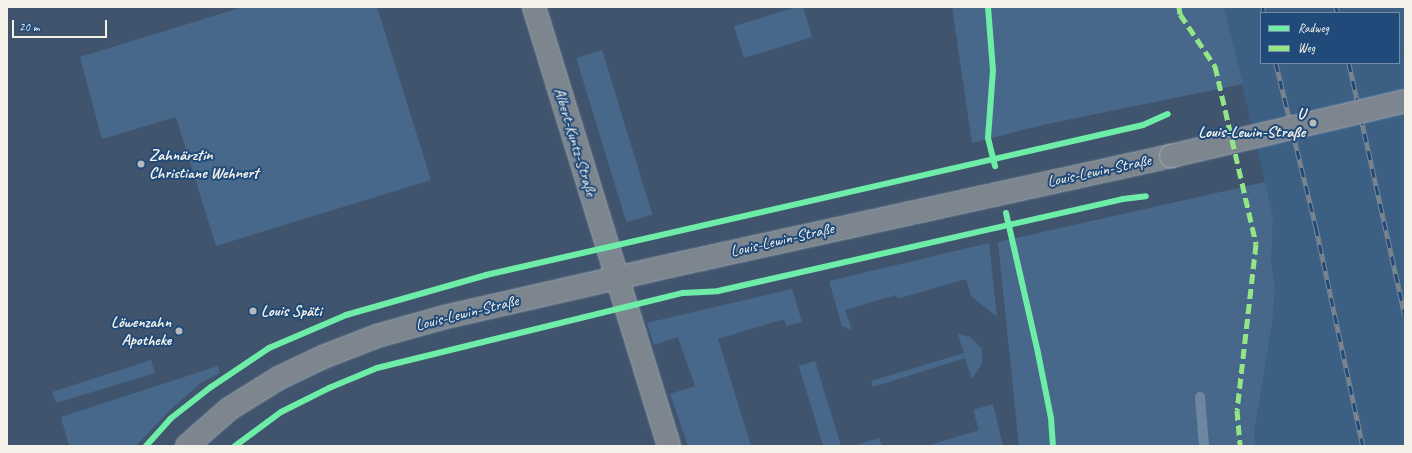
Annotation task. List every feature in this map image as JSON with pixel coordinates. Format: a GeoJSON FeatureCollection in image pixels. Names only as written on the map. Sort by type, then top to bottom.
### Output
{"type":"FeatureCollection","features":[{"type":"Feature","properties":{"kind":"street","name":"Albert-Kuntz-Straße"},"geometry":{"type":"LineString","coordinates":[[534,7],[669,446]]}},
{"type":"Feature","properties":{"kind":"street","name":"Louis-Lewin-Straße"},"geometry":{"type":"LineString","coordinates":[[187,446],[229,409],[279,378],[323,357],[377,336],[445,317],[1171,156],[1405,101]]}},
{"type":"Feature","properties":{"kind":"shaded area"},"geometry":{"type":"Polygon","coordinates":[[[243,7],[377,7],[431,180],[216,246],[176,117],[102,139],[80,57],[243,7]]]}},
{"type":"Feature","properties":{"kind":"shaded area"},"geometry":{"type":"Polygon","coordinates":[[[797,7],[803,7],[812,37],[744,58],[734,26],[797,7]]]}},
{"type":"Feature","properties":{"kind":"shaded area"},"geometry":{"type":"Polygon","coordinates":[[[952,7],[1224,7],[1243,84],[1047,124],[972,143],[952,7]]]}},
{"type":"Feature","properties":{"kind":"shaded area"},"geometry":{"type":"Polygon","coordinates":[[[1224,7],[1405,7],[1405,49],[1403,50],[1405,59],[1405,446],[1256,446],[1254,433],[1272,324],[1275,288],[1270,252],[1273,217],[1224,7]]]}},
{"type":"Feature","properties":{"kind":"shaded area"},"geometry":{"type":"Polygon","coordinates":[[[602,50],[652,214],[626,222],[576,58],[602,50]]]}},
{"type":"Feature","properties":{"kind":"shaded area"},"geometry":{"type":"Polygon","coordinates":[[[1265,182],[1273,217],[1271,262],[1275,288],[1272,324],[1254,433],[1256,446],[1019,446],[998,242],[1265,182]]]}},
{"type":"Feature","properties":{"kind":"shaded area"},"geometry":{"type":"Polygon","coordinates":[[[989,243],[997,317],[971,296],[966,279],[897,299],[896,295],[845,310],[852,330],[842,326],[829,281],[989,243]]]}},
{"type":"Feature","properties":{"kind":"shaded area"},"geometry":{"type":"Polygon","coordinates":[[[792,289],[802,322],[786,326],[784,319],[718,339],[751,446],[688,446],[670,394],[695,386],[678,337],[654,345],[647,323],[792,289]]]}},
{"type":"Feature","properties":{"kind":"shaded area"},"geometry":{"type":"Polygon","coordinates":[[[958,334],[970,337],[982,349],[982,363],[972,379],[965,358],[873,387],[871,381],[964,353],[958,334]]]}},
{"type":"Feature","properties":{"kind":"shaded area"},"geometry":{"type":"Polygon","coordinates":[[[151,360],[155,373],[56,403],[52,392],[151,360]]]}},
{"type":"Feature","properties":{"kind":"shaded area"},"geometry":{"type":"Polygon","coordinates":[[[815,361],[841,446],[823,446],[799,366],[815,361]]]}},
{"type":"Feature","properties":{"kind":"shaded area"},"geometry":{"type":"Polygon","coordinates":[[[218,366],[220,373],[201,383],[172,408],[136,446],[70,446],[61,417],[218,366]]]}},
{"type":"Feature","properties":{"kind":"shaded area"},"geometry":{"type":"Polygon","coordinates":[[[993,404],[1003,446],[927,446],[979,430],[973,410],[993,404]]]}},
{"type":"Feature","properties":{"kind":"shaded area"},"geometry":{"type":"Polygon","coordinates":[[[879,438],[882,446],[856,445],[879,438]]]}},
{"type":"Feature","properties":{"kind":"waterway"},"geometry":{"type":"LineString","coordinates":[[1200,397],[1204,446]]}},
{"type":"Feature","properties":{"kind":"railway"},"geometry":{"type":"LineString","coordinates":[[1263,7],[1264,12]]}},
{"type":"Feature","properties":{"kind":"railway"},"geometry":{"type":"LineString","coordinates":[[1336,7],[1338,12]]}},
{"type":"Feature","properties":{"kind":"railway"},"geometry":{"type":"LineString","coordinates":[[1276,64],[1316,227],[1363,446]]}},
{"type":"Feature","properties":{"kind":"railway"},"geometry":{"type":"LineString","coordinates":[[1349,64],[1405,315]]}},
{"type":"Feature","properties":{"kind":"marked path"},"geometry":{"type":"LineString","coordinates":[[1179,7],[1180,14],[1215,66],[1256,244],[1237,410],[1240,446]]}},
{"type":"Feature","properties":{"kind":"cycle path"},"geometry":{"type":"LineString","coordinates":[[988,7],[993,70],[988,138],[995,166]]}},
{"type":"Feature","properties":{"kind":"cycle path"},"geometry":{"type":"LineString","coordinates":[[146,446],[170,419],[211,387],[269,348],[346,315],[486,275],[1143,125],[1168,114]]}},
{"type":"Feature","properties":{"kind":"cycle path"},"geometry":{"type":"LineString","coordinates":[[235,446],[281,412],[329,388],[377,368],[683,293],[718,291],[1123,199],[1146,196]]}},
{"type":"Feature","properties":{"kind":"cycle path"},"geometry":{"type":"LineString","coordinates":[[1006,213],[1038,353],[1051,418],[1053,446]]}},
{"type":"Feature","properties":{"kind":"place","name":"U Louis-Lewin-Straße"},"geometry":{"type":"Point","coordinates":[1313,123]}},
{"type":"Feature","properties":{"kind":"place","name":"Zahnärztin Christiane Wehnert"},"geometry":{"type":"Point","coordinates":[141,164]}},
{"type":"Feature","properties":{"kind":"place","name":"Louis Späti"},"geometry":{"type":"Point","coordinates":[253,311]}},
{"type":"Feature","properties":{"kind":"place","name":"Löwenzahn Apotheke"},"geometry":{"type":"Point","coordinates":[179,331]}}]}
